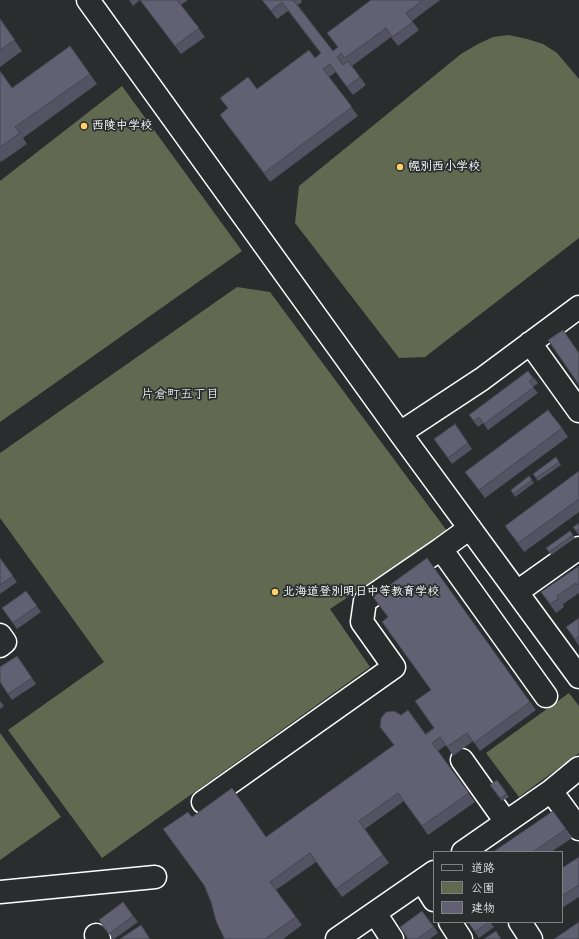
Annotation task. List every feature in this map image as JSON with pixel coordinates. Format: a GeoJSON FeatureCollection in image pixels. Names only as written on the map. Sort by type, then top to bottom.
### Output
{"type":"FeatureCollection","features":[{"type":"Feature","properties":{"kind":"street"},"geometry":{"type":"LineString","coordinates":[[88,0],[400,433],[579,677]]}},
{"type":"Feature","properties":{"kind":"street"},"geometry":{"type":"LineString","coordinates":[[400,433],[482,379],[579,307]]}},
{"type":"Feature","properties":{"kind":"street"},"geometry":{"type":"LineString","coordinates":[[530,343],[579,411]]}},
{"type":"Feature","properties":{"kind":"street"},"geometry":{"type":"LineString","coordinates":[[203,802],[394,668],[362,622],[365,601],[470,528]]}},
{"type":"Feature","properties":{"kind":"street"},"geometry":{"type":"LineString","coordinates":[[517,592],[579,548]]}},
{"type":"Feature","properties":{"kind":"street"},"geometry":{"type":"LineString","coordinates":[[441,549],[546,696]]}},
{"type":"Feature","properties":{"kind":"street"},"geometry":{"type":"LineString","coordinates":[[0,635],[5,642],[0,646]]}},
{"type":"Feature","properties":{"kind":"street"},"geometry":{"type":"LineString","coordinates":[[462,760],[506,822]]}},
{"type":"Feature","properties":{"kind":"street"},"geometry":{"type":"LineString","coordinates":[[467,851],[551,791],[579,768]]}},
{"type":"Feature","properties":{"kind":"street"},"geometry":{"type":"LineString","coordinates":[[551,791],[579,829]]}},
{"type":"Feature","properties":{"kind":"street"},"geometry":{"type":"LineString","coordinates":[[0,892],[155,877]]}},
{"type":"Feature","properties":{"kind":"street"},"geometry":{"type":"LineString","coordinates":[[337,939],[428,877],[433,896]]}},
{"type":"Feature","properties":{"kind":"street"},"geometry":{"type":"LineString","coordinates":[[375,913],[392,939]]}},
{"type":"Feature","properties":{"kind":"street"},"geometry":{"type":"LineString","coordinates":[[451,923],[461,939]]}},
{"type":"Feature","properties":{"kind":"street"},"geometry":{"type":"LineString","coordinates":[[521,923],[532,939]]}},
{"type":"Feature","properties":{"kind":"green space"},"geometry":{"type":"Polygon","coordinates":[[[509,35],[543,44],[557,53],[579,79],[579,238],[425,357],[399,358],[295,223],[299,186],[461,54],[493,37],[509,35]]]}},
{"type":"Feature","properties":{"kind":"green space","name":"西陵中学校"},"geometry":{"type":"Polygon","coordinates":[[[122,86],[242,251],[0,422],[0,181],[122,86]]]}},
{"type":"Feature","properties":{"kind":"green space"},"geometry":{"type":"Polygon","coordinates":[[[237,287],[270,292],[447,531],[330,609],[370,667],[102,858],[8,730],[104,662],[0,518],[0,453],[237,287]]]}},
{"type":"Feature","properties":{"kind":"green space"},"geometry":{"type":"Polygon","coordinates":[[[569,693],[579,706],[579,753],[519,797],[486,753],[569,693]]]}},
{"type":"Feature","properties":{"kind":"green space"},"geometry":{"type":"Polygon","coordinates":[[[0,733],[61,817],[0,860],[0,733]]]}},
{"type":"Feature","properties":{"kind":"building"},"geometry":{"type":"Polygon","coordinates":[[[140,0],[177,0],[199,28],[175,46],[140,0]]]}},
{"type":"Feature","properties":{"kind":"building"},"geometry":{"type":"Polygon","coordinates":[[[262,0],[293,0],[333,51],[338,47],[327,33],[371,0],[423,0],[406,13],[413,22],[392,37],[386,28],[345,58],[341,53],[337,57],[343,65],[348,61],[360,77],[347,87],[330,64],[323,69],[352,107],[264,173],[220,115],[228,108],[220,98],[248,77],[257,89],[309,50],[315,58],[321,53],[282,2],[271,11],[262,0]]]}},
{"type":"Feature","properties":{"kind":"building"},"geometry":{"type":"Polygon","coordinates":[[[0,19],[15,40],[0,50],[0,19]]]}},
{"type":"Feature","properties":{"kind":"building"},"geometry":{"type":"Polygon","coordinates":[[[70,46],[90,74],[15,127],[20,133],[0,147],[0,71],[12,88],[70,46]]]}},
{"type":"Feature","properties":{"kind":"building"},"geometry":{"type":"Polygon","coordinates":[[[563,330],[579,353],[579,385],[548,340],[563,330]]]}},
{"type":"Feature","properties":{"kind":"building"},"geometry":{"type":"Polygon","coordinates":[[[528,371],[533,378],[529,381],[534,387],[484,424],[479,417],[474,421],[469,415],[528,371]]]}},
{"type":"Feature","properties":{"kind":"building"},"geometry":{"type":"Polygon","coordinates":[[[548,410],[562,428],[479,490],[465,472],[548,410]]]}},
{"type":"Feature","properties":{"kind":"building"},"geometry":{"type":"Polygon","coordinates":[[[455,424],[468,443],[448,458],[434,439],[455,424]]]}},
{"type":"Feature","properties":{"kind":"building"},"geometry":{"type":"Polygon","coordinates":[[[556,457],[559,462],[536,478],[533,474],[556,457]]]}},
{"type":"Feature","properties":{"kind":"building"},"geometry":{"type":"Polygon","coordinates":[[[579,471],[579,499],[518,543],[505,526],[579,471]]]}},
{"type":"Feature","properties":{"kind":"building"},"geometry":{"type":"Polygon","coordinates":[[[529,476],[532,480],[513,494],[511,490],[529,476]]]}},
{"type":"Feature","properties":{"kind":"building"},"geometry":{"type":"Polygon","coordinates":[[[579,523],[579,529],[576,531],[573,527],[579,523]]]}},
{"type":"Feature","properties":{"kind":"building"},"geometry":{"type":"Polygon","coordinates":[[[570,531],[573,535],[549,552],[546,548],[570,531]]]}},
{"type":"Feature","properties":{"kind":"building"},"geometry":{"type":"Polygon","coordinates":[[[0,558],[13,576],[0,585],[0,558]]]}},
{"type":"Feature","properties":{"kind":"building"},"geometry":{"type":"Polygon","coordinates":[[[427,558],[530,702],[474,743],[467,733],[447,747],[440,737],[432,743],[469,793],[422,826],[398,793],[359,821],[383,855],[336,889],[310,853],[270,882],[296,917],[265,939],[225,939],[216,921],[211,902],[204,885],[163,829],[188,812],[192,817],[232,788],[266,837],[394,745],[380,727],[381,718],[386,712],[394,711],[401,715],[408,710],[426,735],[434,728],[415,701],[431,690],[382,622],[388,617],[373,597],[427,558]]]}},
{"type":"Feature","properties":{"kind":"building"},"geometry":{"type":"Polygon","coordinates":[[[579,566],[579,584],[577,585],[576,583],[557,596],[558,599],[550,604],[541,592],[579,566]]]}},
{"type":"Feature","properties":{"kind":"building"},"geometry":{"type":"Polygon","coordinates":[[[26,591],[37,606],[13,623],[2,608],[26,591]]]}},
{"type":"Feature","properties":{"kind":"building"},"geometry":{"type":"Polygon","coordinates":[[[579,618],[579,636],[575,639],[566,627],[579,618]]]}},
{"type":"Feature","properties":{"kind":"building"},"geometry":{"type":"Polygon","coordinates":[[[17,656],[32,678],[8,694],[0,682],[0,667],[17,656]]]}},
{"type":"Feature","properties":{"kind":"building"},"geometry":{"type":"Polygon","coordinates":[[[497,780],[507,794],[500,798],[490,785],[497,780]]]}},
{"type":"Feature","properties":{"kind":"building"},"geometry":{"type":"Polygon","coordinates":[[[553,811],[566,829],[534,851],[494,851],[553,811]]]}},
{"type":"Feature","properties":{"kind":"building"},"geometry":{"type":"Polygon","coordinates":[[[579,857],[579,885],[563,895],[563,867],[579,857]]]}},
{"type":"Feature","properties":{"kind":"building"},"geometry":{"type":"Polygon","coordinates":[[[123,902],[133,916],[109,934],[99,920],[123,902]]]}},
{"type":"Feature","properties":{"kind":"building"},"geometry":{"type":"Polygon","coordinates":[[[422,911],[434,927],[417,939],[408,939],[400,927],[422,911]]]}},
{"type":"Feature","properties":{"kind":"building"},"geometry":{"type":"Polygon","coordinates":[[[579,922],[579,939],[554,939],[579,922]]]}},
{"type":"Feature","properties":{"kind":"building"},"geometry":{"type":"Polygon","coordinates":[[[469,923],[488,923],[475,932],[469,923]]]}},
{"type":"Feature","properties":{"kind":"building"},"geometry":{"type":"Polygon","coordinates":[[[141,925],[150,939],[120,939],[141,925]]]}},
{"type":"Feature","properties":{"kind":"building"},"geometry":{"type":"Polygon","coordinates":[[[496,931],[501,939],[484,939],[496,931]]]}},
{"type":"Feature","properties":{"kind":"place","name":"西陵中学校"},"geometry":{"type":"Point","coordinates":[84,126]}},
{"type":"Feature","properties":{"kind":"place","name":"幌別西小学校"},"geometry":{"type":"Point","coordinates":[400,167]}},
{"type":"Feature","properties":{"kind":"place","name":"北海道登別明日中等教育学校"},"geometry":{"type":"Point","coordinates":[275,592]}},
{"type":"Feature","properties":{"kind":"district","name":"片倉町五丁目"},"geometry":{"type":"Point","coordinates":[180,395]}}]}
